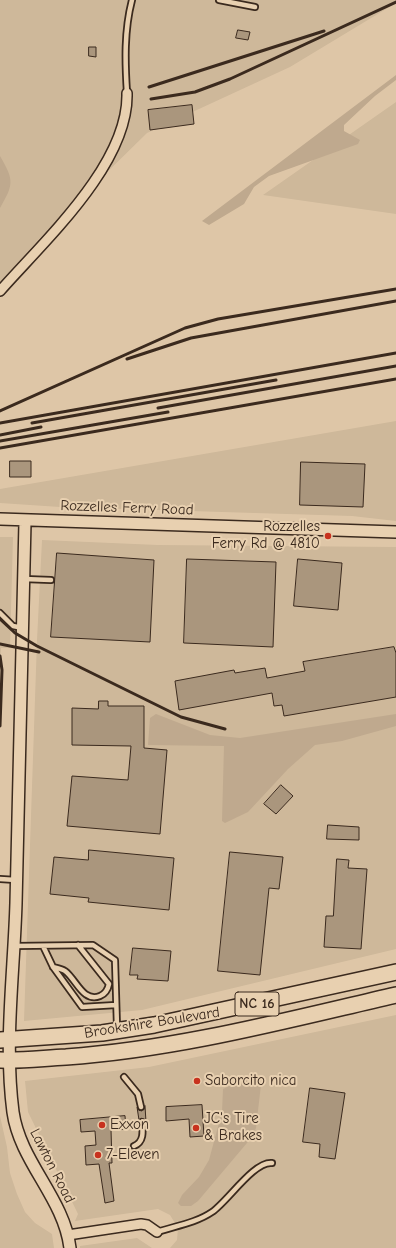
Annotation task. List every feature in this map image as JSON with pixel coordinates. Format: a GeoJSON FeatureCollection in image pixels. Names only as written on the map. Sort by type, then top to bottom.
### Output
{"type":"FeatureCollection","features":[{"type":"Feature","properties":{"kind":"highway","name":"Brookshire Boulevard"},"geometry":{"type":"LineString","coordinates":[[5,1040],[117,1031],[258,1004],[396,972]]}},
{"type":"Feature","properties":{"kind":"highway","name":"Brookshire Boulevard"},"geometry":{"type":"LineString","coordinates":[[5,1060],[114,1052],[166,1046],[214,1037],[396,995]]}},
{"type":"Feature","properties":{"kind":"street"},"geometry":{"type":"LineString","coordinates":[[0,291],[67,215],[105,164],[123,125],[127,97]]}},
{"type":"Feature","properties":{"kind":"street","name":"Rozzelles Ferry Road"},"geometry":{"type":"LineString","coordinates":[[0,519],[396,532]]}},
{"type":"Feature","properties":{"kind":"street","name":"Lawton Road"},"geometry":{"type":"LineString","coordinates":[[25,520],[15,946],[5,1040],[5,1060],[17,1128],[28,1155],[64,1221],[70,1248]]}},
{"type":"Feature","properties":{"kind":"street"},"geometry":{"type":"LineString","coordinates":[[68,1235],[141,1224],[146,1225],[157,1232]]}},
{"type":"Feature","properties":{"kind":"lane"},"geometry":{"type":"LineString","coordinates":[[127,97],[125,54],[128,17],[132,0]]}},
{"type":"Feature","properties":{"kind":"lane"},"geometry":{"type":"LineString","coordinates":[[219,0],[255,7]]}},
{"type":"Feature","properties":{"kind":"lane"},"geometry":{"type":"LineString","coordinates":[[24,579],[51,580]]}},
{"type":"Feature","properties":{"kind":"lane"},"geometry":{"type":"LineString","coordinates":[[0,613],[13,626],[23,628]]}},
{"type":"Feature","properties":{"kind":"lane"},"geometry":{"type":"LineString","coordinates":[[0,878],[17,880]]}},
{"type":"Feature","properties":{"kind":"lane"},"geometry":{"type":"LineString","coordinates":[[53,967],[64,970],[87,996],[94,998],[102,995],[108,988],[109,984],[78,945]]}},
{"type":"Feature","properties":{"kind":"lane"},"geometry":{"type":"LineString","coordinates":[[15,946],[93,945],[115,960],[117,1031]]}},
{"type":"Feature","properties":{"kind":"lane"},"geometry":{"type":"LineString","coordinates":[[43,946],[53,967],[82,1007],[116,1005]]}},
{"type":"Feature","properties":{"kind":"lane"},"geometry":{"type":"LineString","coordinates":[[124,1078],[138,1094],[141,1106]]}},
{"type":"Feature","properties":{"kind":"lane"},"geometry":{"type":"LineString","coordinates":[[134,1146],[138,1144],[142,1138],[142,1122]]}},
{"type":"Feature","properties":{"kind":"lane"},"geometry":{"type":"LineString","coordinates":[[157,1232],[196,1220],[211,1213],[259,1166],[272,1163]]}},
{"type":"Feature","properties":{"kind":"shaded area"},"geometry":{"type":"Polygon","coordinates":[[[0,0],[396,0],[396,3],[290,67],[147,133],[39,239],[0,283],[0,0]]]}},
{"type":"Feature","properties":{"kind":"shaded area"},"geometry":{"type":"Polygon","coordinates":[[[396,75],[396,80],[375,96],[344,125],[344,131],[360,140],[358,144],[269,176],[254,187],[244,204],[209,225],[202,221],[396,75]]]}},
{"type":"Feature","properties":{"kind":"shaded area"},"geometry":{"type":"Polygon","coordinates":[[[396,102],[396,214],[263,195],[396,102]]]}},
{"type":"Feature","properties":{"kind":"shaded area"},"geometry":{"type":"Polygon","coordinates":[[[0,156],[10,177],[10,187],[0,208],[0,156]]]}},
{"type":"Feature","properties":{"kind":"shaded area"},"geometry":{"type":"Polygon","coordinates":[[[396,421],[396,521],[352,516],[60,507],[0,503],[0,489],[396,421]]]}},
{"type":"Feature","properties":{"kind":"shaded area"},"geometry":{"type":"Polygon","coordinates":[[[0,537],[13,537],[10,648],[1,648],[0,665],[0,537]]]}},
{"type":"Feature","properties":{"kind":"shaded area"},"geometry":{"type":"Polygon","coordinates":[[[42,540],[158,545],[396,547],[396,949],[142,1010],[24,1021],[37,640],[42,540]]]}},
{"type":"Feature","properties":{"kind":"shaded area"},"geometry":{"type":"Polygon","coordinates":[[[156,714],[210,735],[240,738],[396,714],[396,726],[342,741],[315,745],[288,769],[248,812],[225,823],[222,821],[224,746],[148,745],[150,718],[156,714]]]}},
{"type":"Feature","properties":{"kind":"shaded area"},"geometry":{"type":"Polygon","coordinates":[[[396,1015],[396,1248],[170,1248],[177,1240],[178,1228],[170,1215],[158,1209],[75,1221],[78,1214],[28,1112],[25,1081],[149,1067],[396,1015]]]}},
{"type":"Feature","properties":{"kind":"shaded area"},"geometry":{"type":"Polygon","coordinates":[[[262,1076],[256,1128],[252,1137],[198,1201],[191,1206],[181,1206],[178,1203],[182,1195],[199,1177],[209,1160],[222,1112],[223,1089],[235,1083],[262,1076]]]}},
{"type":"Feature","properties":{"kind":"shaded area"},"geometry":{"type":"Polygon","coordinates":[[[0,1116],[7,1147],[10,1173],[17,1194],[25,1212],[35,1223],[52,1234],[54,1248],[0,1248],[0,1116]]]}},
{"type":"Feature","properties":{"kind":"shaded area"},"geometry":{"type":"Polygon","coordinates":[[[137,1238],[152,1248],[80,1248],[80,1246],[137,1238]]]}},
{"type":"Feature","properties":{"kind":"building"},"geometry":{"type":"Polygon","coordinates":[[[238,30],[250,32],[248,40],[236,38],[238,30]]]}},
{"type":"Feature","properties":{"kind":"building"},"geometry":{"type":"Polygon","coordinates":[[[89,47],[96,47],[96,57],[89,56],[89,47]]]}},
{"type":"Feature","properties":{"kind":"building"},"geometry":{"type":"Polygon","coordinates":[[[192,105],[194,124],[150,130],[148,110],[192,105]]]}},
{"type":"Feature","properties":{"kind":"building"},"geometry":{"type":"Polygon","coordinates":[[[10,461],[31,461],[31,477],[10,477],[10,461]]]}},
{"type":"Feature","properties":{"kind":"building"},"geometry":{"type":"Polygon","coordinates":[[[301,462],[365,464],[363,507],[300,505],[301,462]]]}},
{"type":"Feature","properties":{"kind":"building"},"geometry":{"type":"Polygon","coordinates":[[[57,553],[154,560],[150,642],[51,637],[57,553]]]}},
{"type":"Feature","properties":{"kind":"building"},"geometry":{"type":"Polygon","coordinates":[[[187,559],[276,562],[273,647],[184,643],[187,559]]]}},
{"type":"Feature","properties":{"kind":"building"},"geometry":{"type":"Polygon","coordinates":[[[298,559],[342,563],[338,610],[294,606],[298,559]]]}},
{"type":"Feature","properties":{"kind":"building"},"geometry":{"type":"Polygon","coordinates":[[[394,647],[396,653],[396,697],[284,716],[282,705],[274,706],[272,693],[179,710],[175,681],[234,670],[235,673],[265,668],[267,678],[305,671],[303,662],[394,647]]]}},
{"type":"Feature","properties":{"kind":"building"},"geometry":{"type":"Polygon","coordinates":[[[99,701],[108,701],[108,706],[144,706],[144,748],[167,750],[160,834],[67,826],[72,776],[128,780],[131,746],[72,745],[72,708],[98,709],[99,701]]]}},
{"type":"Feature","properties":{"kind":"building"},"geometry":{"type":"Polygon","coordinates":[[[281,785],[293,796],[276,814],[264,804],[281,785]]]}},
{"type":"Feature","properties":{"kind":"building"},"geometry":{"type":"Polygon","coordinates":[[[328,825],[359,827],[359,840],[327,839],[328,825]]]}},
{"type":"Feature","properties":{"kind":"building"},"geometry":{"type":"Polygon","coordinates":[[[89,850],[174,858],[169,910],[88,902],[89,898],[50,894],[54,857],[88,860],[89,850]]]}},
{"type":"Feature","properties":{"kind":"building"},"geometry":{"type":"Polygon","coordinates":[[[230,852],[283,857],[279,889],[269,888],[260,975],[218,971],[230,852]]]}},
{"type":"Feature","properties":{"kind":"building"},"geometry":{"type":"Polygon","coordinates":[[[337,859],[349,860],[348,868],[367,869],[361,949],[324,947],[326,916],[333,916],[337,859]]]}},
{"type":"Feature","properties":{"kind":"building"},"geometry":{"type":"Polygon","coordinates":[[[133,948],[171,951],[168,981],[137,979],[138,975],[130,975],[133,948]]]}},
{"type":"Feature","properties":{"kind":"building"},"geometry":{"type":"Polygon","coordinates":[[[310,1088],[345,1093],[335,1159],[319,1157],[320,1144],[303,1142],[310,1088]]]}},
{"type":"Feature","properties":{"kind":"building","name":"JC's Tire & Brakes"},"geometry":{"type":"Polygon","coordinates":[[[202,1105],[204,1136],[190,1137],[189,1119],[166,1121],[166,1107],[202,1105]]]}},
{"type":"Feature","properties":{"kind":"building"},"geometry":{"type":"Polygon","coordinates":[[[145,1106],[146,1122],[142,1118],[139,1120],[137,1107],[141,1111],[145,1106]]]}},
{"type":"Feature","properties":{"kind":"building"},"geometry":{"type":"Polygon","coordinates":[[[125,1116],[126,1129],[111,1130],[112,1163],[109,1163],[114,1201],[105,1203],[99,1164],[86,1165],[85,1146],[96,1145],[95,1131],[81,1132],[80,1120],[125,1116]]]}},
{"type":"Feature","properties":{"kind":"railway"},"geometry":{"type":"LineString","coordinates":[[151,99],[195,92],[230,79],[396,2]]}},
{"type":"Feature","properties":{"kind":"railway"},"geometry":{"type":"LineString","coordinates":[[149,87],[324,31]]}},
{"type":"Feature","properties":{"kind":"railway"},"geometry":{"type":"LineString","coordinates":[[0,411],[185,328],[218,319],[396,289]]}},
{"type":"Feature","properties":{"kind":"railway"},"geometry":{"type":"LineString","coordinates":[[127,359],[191,338],[396,301]]}},
{"type":"Feature","properties":{"kind":"railway"},"geometry":{"type":"LineString","coordinates":[[0,423],[396,353]]}},
{"type":"Feature","properties":{"kind":"railway"},"geometry":{"type":"LineString","coordinates":[[158,408],[396,366]]}},
{"type":"Feature","properties":{"kind":"railway"},"geometry":{"type":"LineString","coordinates":[[0,448],[396,379]]}},
{"type":"Feature","properties":{"kind":"railway"},"geometry":{"type":"LineString","coordinates":[[32,423],[276,380]]}},
{"type":"Feature","properties":{"kind":"railway"},"geometry":{"type":"LineString","coordinates":[[0,441],[168,412]]}},
{"type":"Feature","properties":{"kind":"railway"},"geometry":{"type":"LineString","coordinates":[[0,435],[41,427]]}},
{"type":"Feature","properties":{"kind":"railway"},"geometry":{"type":"LineString","coordinates":[[0,619],[15,633],[37,646],[181,717],[225,729]]}},
{"type":"Feature","properties":{"kind":"railway"},"geometry":{"type":"LineString","coordinates":[[0,644],[39,652]]}},
{"type":"Feature","properties":{"kind":"railway"},"geometry":{"type":"LineString","coordinates":[[0,656],[2,670],[0,726]]}},
{"type":"Feature","properties":{"kind":"place","name":"Rozzelles Ferry Rd @ 4810"},"geometry":{"type":"Point","coordinates":[328,536]}},
{"type":"Feature","properties":{"kind":"place","name":"Saborcito nica"},"geometry":{"type":"Point","coordinates":[197,1081]}},
{"type":"Feature","properties":{"kind":"place","name":"Exxon"},"geometry":{"type":"Point","coordinates":[102,1125]}},
{"type":"Feature","properties":{"kind":"place","name":"JC's Tire & Brakes"},"geometry":{"type":"Point","coordinates":[196,1128]}},
{"type":"Feature","properties":{"kind":"place","name":"7-Eleven"},"geometry":{"type":"Point","coordinates":[98,1155]}}]}
